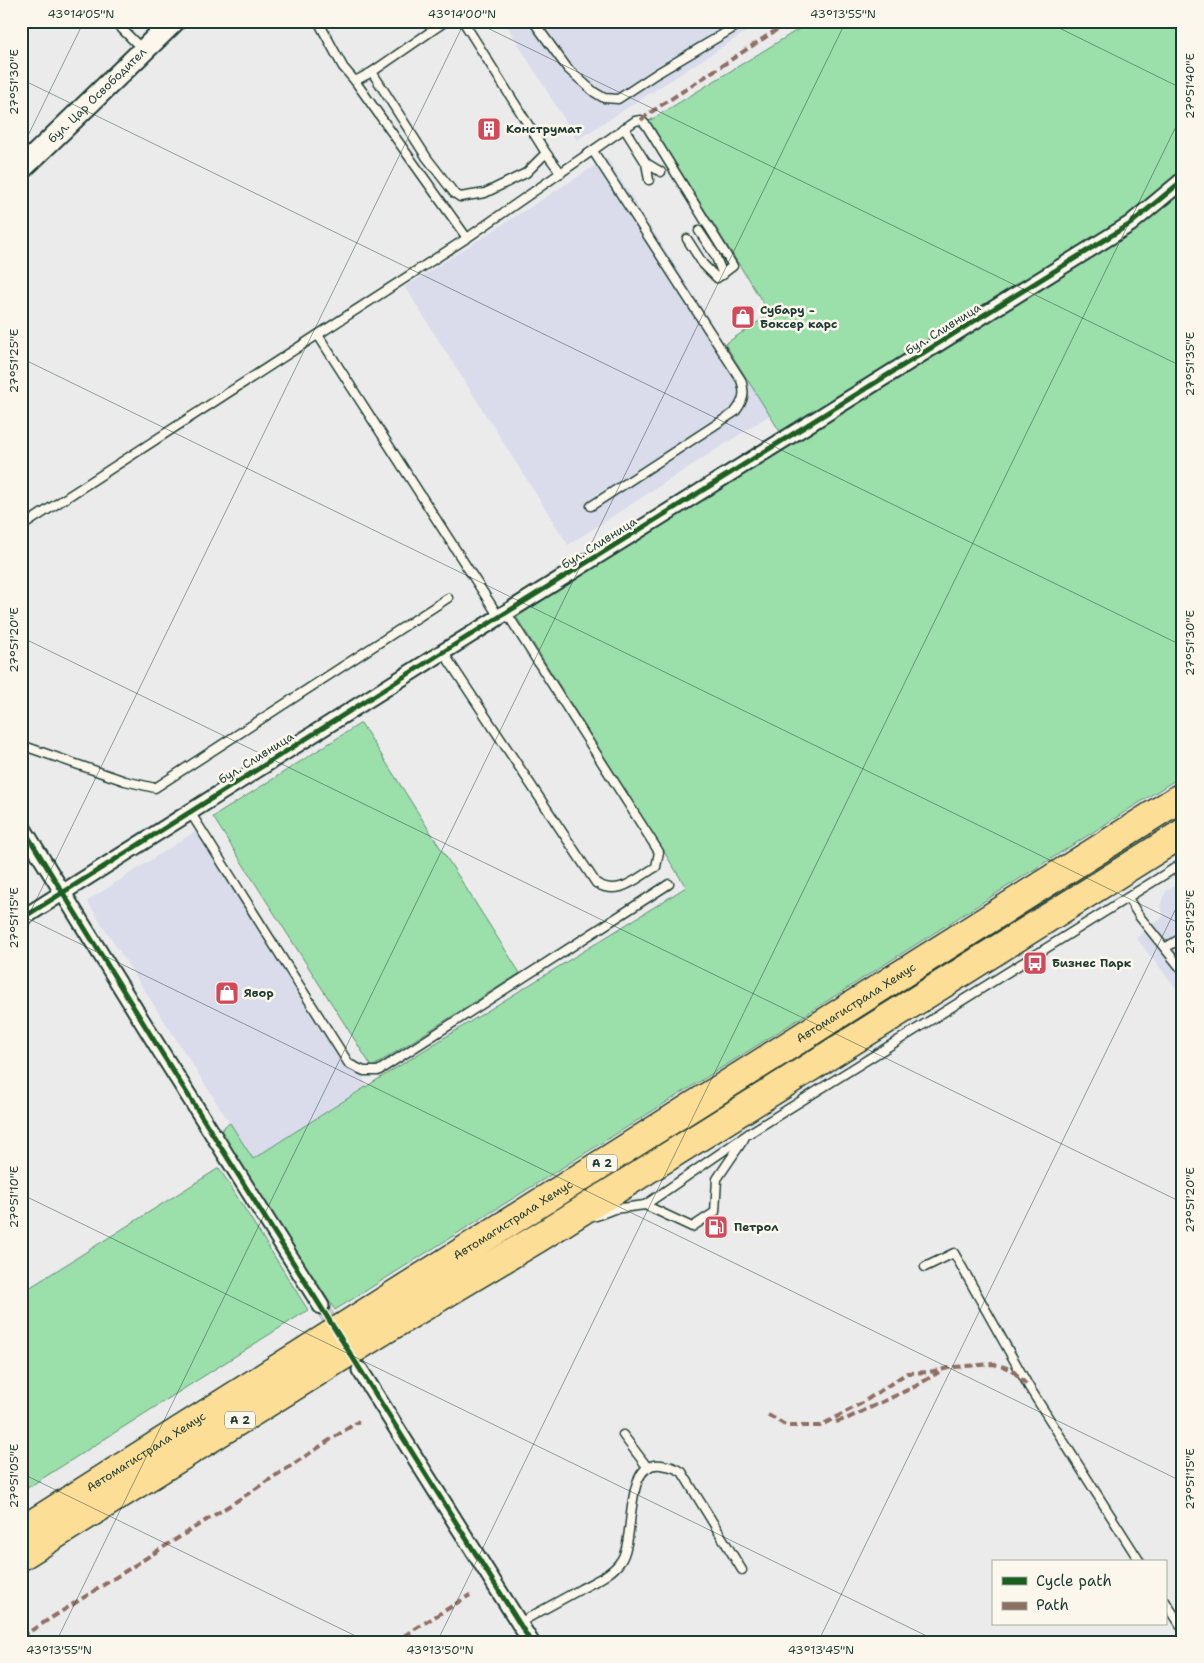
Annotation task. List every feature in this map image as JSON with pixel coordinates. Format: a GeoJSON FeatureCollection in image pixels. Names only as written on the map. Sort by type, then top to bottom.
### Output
{"type":"FeatureCollection","features":[{"type":"Feature","properties":{"kind":"highway","name":"Автомагистрала Хемус"},"geometry":{"type":"LineString","coordinates":[[21,1531],[1183,796]]}},
{"type":"Feature","properties":{"kind":"highway","name":"Автомагистрала Хемус"},"geometry":{"type":"LineString","coordinates":[[21,1556],[384,1330],[540,1237],[1183,833]]}},
{"type":"Feature","properties":{"kind":"main road","name":"бул. Цар Освободител"},"geometry":{"type":"LineString","coordinates":[[21,169],[174,21]]}},
{"type":"Feature","properties":{"kind":"street","name":"бул. Сливница"},"geometry":{"type":"LineString","coordinates":[[21,919],[502,615],[1130,224],[1183,180]]}},
{"type":"Feature","properties":{"kind":"street"},"geometry":{"type":"LineString","coordinates":[[21,825],[321,1306]]}},
{"type":"Feature","properties":{"kind":"street"},"geometry":{"type":"LineString","coordinates":[[360,1370],[531,1642]]}},
{"type":"Feature","properties":{"kind":"lane"},"geometry":{"type":"LineString","coordinates":[[114,21],[144,51]]}},
{"type":"Feature","properties":{"kind":"lane"},"geometry":{"type":"LineString","coordinates":[[318,21],[343,67],[467,238]]}},
{"type":"Feature","properties":{"kind":"lane"},"geometry":{"type":"LineString","coordinates":[[355,81],[372,72],[446,21]]}},
{"type":"Feature","properties":{"kind":"lane"},"geometry":{"type":"LineString","coordinates":[[463,21],[546,153],[561,173]]}},
{"type":"Feature","properties":{"kind":"lane"},"geometry":{"type":"LineString","coordinates":[[533,21],[568,69],[594,92],[604,98],[618,99],[745,21]]}},
{"type":"Feature","properties":{"kind":"lane"},"geometry":{"type":"LineString","coordinates":[[372,72],[427,158],[454,193],[460,197],[485,193],[526,173],[546,153]]}},
{"type":"Feature","properties":{"kind":"lane"},"geometry":{"type":"LineString","coordinates":[[21,527],[467,238],[635,121],[641,120],[646,125],[733,266],[717,278],[702,264],[687,239]]}},
{"type":"Feature","properties":{"kind":"lane"},"geometry":{"type":"LineString","coordinates":[[624,128],[646,163],[649,180]]}},
{"type":"Feature","properties":{"kind":"lane"},"geometry":{"type":"LineString","coordinates":[[591,506],[735,412],[741,404],[744,388],[593,151]]}},
{"type":"Feature","properties":{"kind":"lane"},"geometry":{"type":"LineString","coordinates":[[646,163],[661,172]]}},
{"type":"Feature","properties":{"kind":"lane"},"geometry":{"type":"LineString","coordinates":[[699,231],[714,255],[723,275]]}},
{"type":"Feature","properties":{"kind":"lane"},"geometry":{"type":"LineString","coordinates":[[318,335],[659,852],[656,867],[619,888],[604,888],[596,883],[443,652]]}},
{"type":"Feature","properties":{"kind":"lane"},"geometry":{"type":"LineString","coordinates":[[21,748],[24,746],[125,781],[155,788],[448,598]]}},
{"type":"Feature","properties":{"kind":"lane"},"geometry":{"type":"LineString","coordinates":[[190,812],[349,1064],[364,1071],[378,1071],[669,884]]}},
{"type":"Feature","properties":{"kind":"lane"},"geometry":{"type":"LineString","coordinates":[[586,1220],[614,1209],[645,1205],[748,1134],[1183,863]]}},
{"type":"Feature","properties":{"kind":"lane"},"geometry":{"type":"LineString","coordinates":[[1128,898],[1139,916],[1183,971]]}},
{"type":"Feature","properties":{"kind":"lane"},"geometry":{"type":"LineString","coordinates":[[1165,948],[1183,937]]}},
{"type":"Feature","properties":{"kind":"lane"},"geometry":{"type":"LineString","coordinates":[[645,1205],[692,1226],[715,1212],[717,1179],[748,1134]]}},
{"type":"Feature","properties":{"kind":"lane"},"geometry":{"type":"LineString","coordinates":[[540,1237],[577,1223]]}},
{"type":"Feature","properties":{"kind":"lane"},"geometry":{"type":"LineString","coordinates":[[925,1267],[954,1253],[1029,1387],[1139,1560]]}},
{"type":"Feature","properties":{"kind":"lane"},"geometry":{"type":"LineString","coordinates":[[623,1435],[648,1468]]}},
{"type":"Feature","properties":{"kind":"lane"},"geometry":{"type":"LineString","coordinates":[[519,1623],[608,1574],[621,1562],[628,1546],[633,1493],[642,1473],[656,1464],[676,1468],[682,1472],[742,1570]]}},
{"type":"Feature","properties":{"kind":"lane"},"geometry":{"type":"LineString","coordinates":[[1166,1604],[1183,1629]]}},
{"type":"Feature","properties":{"kind":"shaded area"},"geometry":{"type":"Polygon","coordinates":[[[504,21],[763,21],[577,140],[504,21]]]}},
{"type":"Feature","properties":{"kind":"shaded area"},"geometry":{"type":"Polygon","coordinates":[[[607,158],[770,415],[568,545],[405,287],[607,158]]]}},
{"type":"Feature","properties":{"kind":"shaded area","name":"Явор"},"geometry":{"type":"Polygon","coordinates":[[[202,827],[367,1085],[253,1159],[87,901],[202,827]]]}},
{"type":"Feature","properties":{"kind":"shaded area"},"geometry":{"type":"Polygon","coordinates":[[[1183,881],[1183,997],[1136,938],[1164,916],[1160,906],[1166,891],[1183,881]]]}},
{"type":"Feature","properties":{"kind":"green space"},"geometry":{"type":"Polygon","coordinates":[[[812,21],[1183,21],[1183,775],[742,1055],[335,1310],[219,1134],[225,1126],[230,1123],[253,1159],[686,887],[514,613],[784,438],[725,344],[770,314],[649,121],[812,21]]]}},
{"type":"Feature","properties":{"kind":"green space"},"geometry":{"type":"Polygon","coordinates":[[[361,723],[520,973],[372,1067],[213,817],[361,723]]]}},
{"type":"Feature","properties":{"kind":"green space"},"geometry":{"type":"Polygon","coordinates":[[[219,1168],[308,1310],[21,1492],[21,1293],[219,1168]]]}},
{"type":"Feature","properties":{"kind":"tunnel"},"geometry":{"type":"LineString","coordinates":[[321,1306],[340,1337]]}},
{"type":"Feature","properties":{"kind":"marked path"},"geometry":{"type":"LineString","coordinates":[[641,120],[790,21]]}},
{"type":"Feature","properties":{"kind":"marked path"},"geometry":{"type":"LineString","coordinates":[[768,1415],[787,1426],[820,1426],[862,1403],[907,1373],[929,1372],[954,1367],[993,1364],[1011,1369],[1029,1387]]}},
{"type":"Feature","properties":{"kind":"marked path"},"geometry":{"type":"LineString","coordinates":[[836,1422],[916,1386],[939,1372]]}},
{"type":"Feature","properties":{"kind":"marked path"},"geometry":{"type":"LineString","coordinates":[[21,1637],[243,1497],[359,1421]]}},
{"type":"Feature","properties":{"kind":"marked path"},"geometry":{"type":"LineString","coordinates":[[394,1642],[470,1595]]}},
{"type":"Feature","properties":{"kind":"cycle path"},"geometry":{"type":"LineString","coordinates":[[21,919],[443,652],[1130,224],[1183,180]]}},
{"type":"Feature","properties":{"kind":"cycle path"},"geometry":{"type":"LineString","coordinates":[[21,825],[531,1642]]}},
{"type":"Feature","properties":{"kind":"place","name":"Конструмат"},"geometry":{"type":"Point","coordinates":[489,129]}},
{"type":"Feature","properties":{"kind":"place","name":"Субару - Боксер карс"},"geometry":{"type":"Point","coordinates":[743,317]}},
{"type":"Feature","properties":{"kind":"place","name":"Бизнес Парк"},"geometry":{"type":"Point","coordinates":[1035,963]}},
{"type":"Feature","properties":{"kind":"place","name":"Явор"},"geometry":{"type":"Point","coordinates":[227,993]}},
{"type":"Feature","properties":{"kind":"place","name":"Петрол"},"geometry":{"type":"Point","coordinates":[716,1227]}}]}
